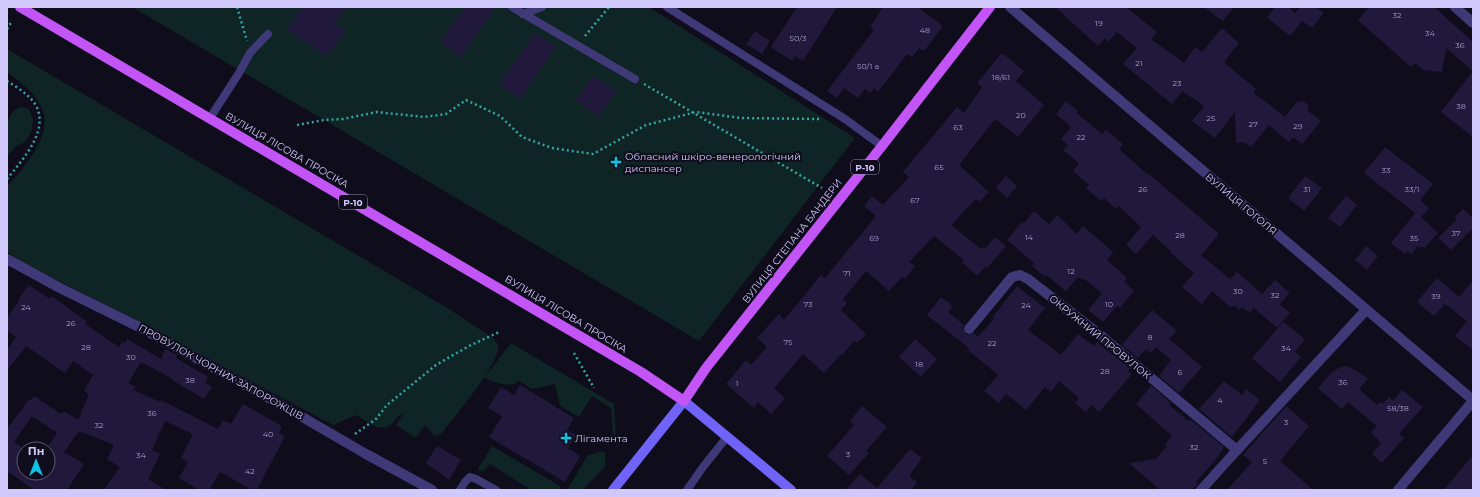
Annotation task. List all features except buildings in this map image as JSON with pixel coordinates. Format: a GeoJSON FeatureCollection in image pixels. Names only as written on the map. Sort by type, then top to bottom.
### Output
{"type":"FeatureCollection","features":[{"type":"Feature","properties":{"kind":"main road","name":"ВУЛИЦЯ ЛІСОВА ПРОСІКА"},"geometry":{"type":"LineString","coordinates":[[20,7],[640,372],[684,401]]}},
{"type":"Feature","properties":{"kind":"main road","name":"ВУЛИЦЯ СТЕПАНА БАНДЕРИ"},"geometry":{"type":"LineString","coordinates":[[613,490],[684,401],[706,368],[990,7]]}},
{"type":"Feature","properties":{"kind":"main road"},"geometry":{"type":"LineString","coordinates":[[684,401],[791,490]]}},
{"type":"Feature","properties":{"kind":"street","name":"ВУЛИЦЯ ГОГОЛЯ"},"geometry":{"type":"LineString","coordinates":[[1010,7],[1473,400]]}},
{"type":"Feature","properties":{"kind":"street"},"geometry":{"type":"LineString","coordinates":[[1455,7],[1473,23]]}},
{"type":"Feature","properties":{"kind":"street","name":"ПРОВУЛОК ЧОРНИХ ЗАПОРОЖЦІВ"},"geometry":{"type":"LineString","coordinates":[[7,259],[60,288],[145,330],[432,490]]}},
{"type":"Feature","properties":{"kind":"street","name":"ОКРУЖНИЙ ПРОВУЛОК"},"geometry":{"type":"LineString","coordinates":[[969,329],[1008,280],[1012,277],[1020,275],[1028,279],[1099,334],[1237,450]]}},
{"type":"Feature","properties":{"kind":"street"},"geometry":{"type":"LineString","coordinates":[[1201,490],[1366,310]]}},
{"type":"Feature","properties":{"kind":"street"},"geometry":{"type":"LineString","coordinates":[[1398,490],[1473,400]]}},
{"type":"Feature","properties":{"kind":"lane"},"geometry":{"type":"LineString","coordinates":[[512,7],[635,79]]}},
{"type":"Feature","properties":{"kind":"lane"},"geometry":{"type":"LineString","coordinates":[[523,14],[542,7]]}},
{"type":"Feature","properties":{"kind":"lane"},"geometry":{"type":"LineString","coordinates":[[667,7],[846,119],[882,146]]}},
{"type":"Feature","properties":{"kind":"lane"},"geometry":{"type":"LineString","coordinates":[[210,118],[250,53],[268,34]]}},
{"type":"Feature","properties":{"kind":"lane"},"geometry":{"type":"LineString","coordinates":[[687,490],[727,437]]}},
{"type":"Feature","properties":{"kind":"lane"},"geometry":{"type":"LineString","coordinates":[[460,490],[465,482],[470,478],[476,479],[496,490]]}},
{"type":"Feature","properties":{"kind":"path"},"geometry":{"type":"LineString","coordinates":[[237,7],[250,53]]}},
{"type":"Feature","properties":{"kind":"path"},"geometry":{"type":"LineString","coordinates":[[578,46],[609,7]]}},
{"type":"Feature","properties":{"kind":"path"},"geometry":{"type":"LineString","coordinates":[[7,29],[12,21]]}},
{"type":"Feature","properties":{"kind":"path"},"geometry":{"type":"LineString","coordinates":[[635,79],[822,188]]}},
{"type":"Feature","properties":{"kind":"path"},"geometry":{"type":"LineString","coordinates":[[7,81],[32,99],[39,112],[40,120],[39,128],[31,146],[7,179]]}},
{"type":"Feature","properties":{"kind":"path"},"geometry":{"type":"LineString","coordinates":[[297,125],[324,120],[343,119],[377,112],[424,117],[446,114],[466,100],[500,116],[522,137],[552,148],[593,154],[646,125],[696,112],[741,118],[787,120],[823,119]]}},
{"type":"Feature","properties":{"kind":"path"},"geometry":{"type":"LineString","coordinates":[[344,441],[376,419],[387,405],[436,365],[499,332]]}},
{"type":"Feature","properties":{"kind":"path"},"geometry":{"type":"LineString","coordinates":[[574,353],[594,388]]}},
{"type":"Feature","properties":{"kind":"green space","name":"Обласний шкіро-венерологічний диспансер"},"geometry":{"type":"Polygon","coordinates":[[[132,7],[649,7],[855,138],[699,341],[132,7]]]}},
{"type":"Feature","properties":{"kind":"green space"},"geometry":{"type":"Polygon","coordinates":[[[7,49],[449,309],[493,338],[498,347],[496,357],[491,367],[474,392],[442,433],[435,436],[425,425],[416,438],[396,425],[403,414],[387,427],[382,428],[373,426],[356,415],[333,425],[24,263],[7,252],[7,188],[36,149],[42,136],[45,124],[44,113],[39,103],[21,83],[7,72],[7,49]]]}},
{"type":"Feature","properties":{"kind":"green space"},"geometry":{"type":"Polygon","coordinates":[[[20,107],[27,108],[30,111],[33,120],[32,130],[25,142],[15,147],[7,157],[6,137],[8,122],[10,115],[14,110],[20,107]]]}},
{"type":"Feature","properties":{"kind":"green space"},"geometry":{"type":"Polygon","coordinates":[[[511,343],[614,404],[616,438],[612,444],[609,442],[613,436],[611,408],[592,396],[579,417],[560,406],[555,384],[532,389],[519,381],[507,385],[484,378],[511,343]]]}},
{"type":"Feature","properties":{"kind":"green space"},"geometry":{"type":"Polygon","coordinates":[[[492,446],[560,486],[560,489],[531,490],[490,464],[483,471],[479,471],[478,469],[492,446]]]}},
{"type":"Feature","properties":{"kind":"green space"},"geometry":{"type":"Polygon","coordinates":[[[602,451],[605,453],[605,467],[582,490],[567,490],[588,455],[602,451]]]}},
{"type":"Feature","properties":{"kind":"place","name":"Обласний шкіро-венерологічний диспансер"},"geometry":{"type":"Point","coordinates":[616,162]}},
{"type":"Feature","properties":{"kind":"place","name":"Лігамента"},"geometry":{"type":"Point","coordinates":[566,438]}}]}
